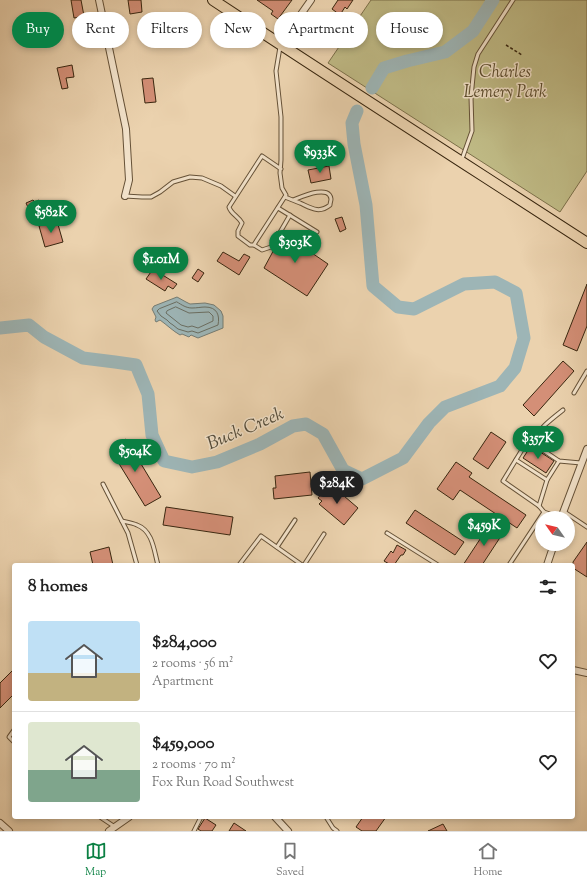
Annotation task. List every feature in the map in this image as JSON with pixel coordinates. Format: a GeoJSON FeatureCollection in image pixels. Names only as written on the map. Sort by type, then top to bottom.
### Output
{"type":"FeatureCollection","features":[{"type":"Feature","properties":{"kind":"main road"},"geometry":{"type":"LineString","coordinates":[[213,0],[274,40]]}},
{"type":"Feature","properties":{"kind":"main road"},"geometry":{"type":"LineString","coordinates":[[286,48],[587,243]]}},
{"type":"Feature","properties":{"kind":"street"},"geometry":{"type":"LineString","coordinates":[[99,0],[126,129],[129,180],[125,196]]}},
{"type":"Feature","properties":{"kind":"street"},"geometry":{"type":"LineString","coordinates":[[303,12],[311,0]]}},
{"type":"Feature","properties":{"kind":"street"},"geometry":{"type":"LineString","coordinates":[[563,511],[587,449]]}},
{"type":"Feature","properties":{"kind":"street"},"geometry":{"type":"LineString","coordinates":[[548,563],[552,551]]}},
{"type":"Feature","properties":{"kind":"street"},"geometry":{"type":"LineString","coordinates":[[575,670],[587,673]]}},
{"type":"Feature","properties":{"kind":"street"},"geometry":{"type":"LineString","coordinates":[[112,829],[126,819]]}},
{"type":"Feature","properties":{"kind":"street"},"geometry":{"type":"LineString","coordinates":[[277,819],[288,831]]}},
{"type":"Feature","properties":{"kind":"street"},"geometry":{"type":"LineString","coordinates":[[0,823],[8,831]]}},
{"type":"Feature","properties":{"kind":"lane"},"geometry":{"type":"LineString","coordinates":[[461,161],[472,131],[471,97],[474,67],[478,54],[513,0]]}},
{"type":"Feature","properties":{"kind":"lane"},"geometry":{"type":"LineString","coordinates":[[254,245],[286,195],[282,188],[280,169],[281,117],[276,71],[279,48]]}},
{"type":"Feature","properties":{"kind":"lane"},"geometry":{"type":"LineString","coordinates":[[274,243],[271,247],[262,250],[254,245],[250,245],[238,236],[238,231],[242,223],[231,212],[229,207],[262,156],[280,169]]}},
{"type":"Feature","properties":{"kind":"lane"},"geometry":{"type":"LineString","coordinates":[[125,196],[151,197],[173,182],[190,177],[202,178],[221,186],[235,196]]}},
{"type":"Feature","properties":{"kind":"lane"},"geometry":{"type":"LineString","coordinates":[[285,197],[313,210],[326,208],[330,205],[331,198],[328,194],[319,192],[293,200]]}},
{"type":"Feature","properties":{"kind":"lane"},"geometry":{"type":"LineString","coordinates":[[278,208],[317,232]]}},
{"type":"Feature","properties":{"kind":"lane"},"geometry":{"type":"LineString","coordinates":[[280,234],[290,215]]}},
{"type":"Feature","properties":{"kind":"lane"},"geometry":{"type":"LineString","coordinates":[[574,393],[587,371]]}},
{"type":"Feature","properties":{"kind":"lane"},"geometry":{"type":"LineString","coordinates":[[531,442],[543,426],[563,410]]}},
{"type":"Feature","properties":{"kind":"lane"},"geometry":{"type":"LineString","coordinates":[[543,511],[539,506],[502,481],[528,440],[559,461],[581,463]]}},
{"type":"Feature","properties":{"kind":"lane"},"geometry":{"type":"LineString","coordinates":[[516,460],[547,480]]}},
{"type":"Feature","properties":{"kind":"lane"},"geometry":{"type":"LineString","coordinates":[[539,506],[547,480],[559,461]]}},
{"type":"Feature","properties":{"kind":"lane"},"geometry":{"type":"LineString","coordinates":[[103,484],[128,533],[136,563]]}},
{"type":"Feature","properties":{"kind":"lane"},"geometry":{"type":"LineString","coordinates":[[575,519],[587,527]]}},
{"type":"Feature","properties":{"kind":"lane"},"geometry":{"type":"LineString","coordinates":[[277,547],[295,520]]}},
{"type":"Feature","properties":{"kind":"lane"},"geometry":{"type":"LineString","coordinates":[[122,521],[144,528],[150,536],[157,563]]}},
{"type":"Feature","properties":{"kind":"lane"},"geometry":{"type":"LineString","coordinates":[[510,563],[535,526]]}},
{"type":"Feature","properties":{"kind":"lane"},"geometry":{"type":"LineString","coordinates":[[388,533],[435,563]]}},
{"type":"Feature","properties":{"kind":"lane"},"geometry":{"type":"LineString","coordinates":[[304,563],[324,534]]}},
{"type":"Feature","properties":{"kind":"lane"},"geometry":{"type":"LineString","coordinates":[[241,563],[261,536],[300,563]]}},
{"type":"Feature","properties":{"kind":"lane"},"geometry":{"type":"LineString","coordinates":[[102,819],[112,829]]}},
{"type":"Feature","properties":{"kind":"lane"},"geometry":{"type":"LineString","coordinates":[[194,831],[200,819]]}},
{"type":"Feature","properties":{"kind":"lane"},"geometry":{"type":"LineString","coordinates":[[327,819],[333,828],[337,831]]}},
{"type":"Feature","properties":{"kind":"path"},"geometry":{"type":"LineString","coordinates":[[506,45],[522,55]]}},
{"type":"Feature","properties":{"kind":"green space","name":"Charles Lemery Park"},"geometry":{"type":"Polygon","coordinates":[[[371,0],[587,0],[587,171],[560,212],[328,63],[338,48],[368,48],[368,12],[363,12],[371,0]]]}},
{"type":"Feature","properties":{"kind":"water"},"geometry":{"type":"Polygon","coordinates":[[[177,297],[190,304],[205,303],[214,305],[221,311],[223,316],[223,328],[198,338],[191,335],[189,337],[182,334],[180,335],[160,320],[156,322],[156,317],[152,309],[154,306],[177,297]]]}},
{"type":"Feature","properties":{"kind":"building"},"geometry":{"type":"Polygon","coordinates":[[[71,0],[81,0],[83,12],[73,12],[71,0]]]}},
{"type":"Feature","properties":{"kind":"building"},"geometry":{"type":"Polygon","coordinates":[[[128,0],[141,0],[142,12],[130,14],[128,0]]]}},
{"type":"Feature","properties":{"kind":"building"},"geometry":{"type":"Polygon","coordinates":[[[257,0],[292,0],[283,12],[274,12],[274,16],[271,14],[273,11],[257,0]]]}},
{"type":"Feature","properties":{"kind":"building"},"geometry":{"type":"Polygon","coordinates":[[[338,0],[353,0],[347,9],[345,7],[342,12],[336,12],[332,9],[338,0]]]}},
{"type":"Feature","properties":{"kind":"building"},"geometry":{"type":"Polygon","coordinates":[[[72,65],[74,77],[66,78],[68,88],[62,89],[57,68],[72,65]]]}},
{"type":"Feature","properties":{"kind":"building"},"geometry":{"type":"Polygon","coordinates":[[[153,78],[156,102],[145,103],[142,79],[153,78]]]}},
{"type":"Feature","properties":{"kind":"building"},"geometry":{"type":"Polygon","coordinates":[[[329,166],[331,179],[311,183],[308,170],[329,166]]]}},
{"type":"Feature","properties":{"kind":"building"},"geometry":{"type":"Polygon","coordinates":[[[33,200],[35,202],[39,200],[43,208],[31,214],[26,203],[33,200]]]}},
{"type":"Feature","properties":{"kind":"building"},"geometry":{"type":"Polygon","coordinates":[[[342,217],[346,229],[340,232],[335,219],[342,217]]]}},
{"type":"Feature","properties":{"kind":"building"},"geometry":{"type":"Polygon","coordinates":[[[57,221],[63,242],[45,247],[39,226],[57,221]]]}},
{"type":"Feature","properties":{"kind":"building"},"geometry":{"type":"Polygon","coordinates":[[[276,232],[276,235],[279,237],[282,235],[284,236],[287,232],[293,235],[290,238],[328,264],[307,296],[264,268],[277,244],[275,240],[270,241],[276,232]]]}},
{"type":"Feature","properties":{"kind":"building"},"geometry":{"type":"Polygon","coordinates":[[[223,252],[239,261],[244,254],[250,257],[239,275],[217,261],[223,252]]]}},
{"type":"Feature","properties":{"kind":"building"},"geometry":{"type":"Polygon","coordinates":[[[153,269],[177,284],[173,289],[168,286],[165,291],[146,279],[153,269]]]}},
{"type":"Feature","properties":{"kind":"building"},"geometry":{"type":"Polygon","coordinates":[[[198,269],[204,273],[198,282],[192,278],[198,269]]]}},
{"type":"Feature","properties":{"kind":"building"},"geometry":{"type":"Polygon","coordinates":[[[587,284],[587,326],[577,351],[563,345],[587,284]]]}},
{"type":"Feature","properties":{"kind":"building"},"geometry":{"type":"Polygon","coordinates":[[[563,361],[574,371],[534,416],[523,405],[563,361]]]}},
{"type":"Feature","properties":{"kind":"building"},"geometry":{"type":"Polygon","coordinates":[[[491,432],[506,442],[488,469],[473,459],[491,432]]]}},
{"type":"Feature","properties":{"kind":"building"},"geometry":{"type":"Polygon","coordinates":[[[126,439],[161,497],[145,506],[110,449],[126,439]]]}},
{"type":"Feature","properties":{"kind":"building"},"geometry":{"type":"Polygon","coordinates":[[[531,446],[554,461],[546,473],[523,458],[531,446]]]}},
{"type":"Feature","properties":{"kind":"building"},"geometry":{"type":"Polygon","coordinates":[[[456,462],[472,473],[469,477],[526,515],[517,528],[460,490],[453,500],[437,489],[456,462]]]}},
{"type":"Feature","properties":{"kind":"building"},"geometry":{"type":"Polygon","coordinates":[[[310,472],[312,495],[274,499],[273,488],[276,488],[275,476],[310,472]]]}},
{"type":"Feature","properties":{"kind":"building"},"geometry":{"type":"Polygon","coordinates":[[[330,484],[358,508],[344,525],[319,504],[322,501],[318,498],[330,484]]]}},
{"type":"Feature","properties":{"kind":"building"},"geometry":{"type":"Polygon","coordinates":[[[166,507],[233,517],[230,535],[163,525],[166,507]]]}},
{"type":"Feature","properties":{"kind":"building"},"geometry":{"type":"Polygon","coordinates":[[[415,510],[464,542],[455,555],[406,523],[415,510]]]}},
{"type":"Feature","properties":{"kind":"building"},"geometry":{"type":"Polygon","coordinates":[[[490,524],[503,533],[483,563],[464,563],[490,524]]]}},
{"type":"Feature","properties":{"kind":"building"},"geometry":{"type":"Polygon","coordinates":[[[587,542],[587,577],[575,569],[575,563],[573,562],[587,542]]]}},
{"type":"Feature","properties":{"kind":"building"},"geometry":{"type":"Polygon","coordinates":[[[397,545],[406,550],[395,563],[388,563],[384,561],[391,551],[393,553],[397,545]]]}},
{"type":"Feature","properties":{"kind":"building"},"geometry":{"type":"Polygon","coordinates":[[[109,547],[113,563],[93,563],[90,552],[109,547]]]}},
{"type":"Feature","properties":{"kind":"building"},"geometry":{"type":"Polygon","coordinates":[[[12,671],[12,696],[0,708],[0,683],[12,671]]]}},
{"type":"Feature","properties":{"kind":"building"},"geometry":{"type":"Polygon","coordinates":[[[204,819],[216,825],[212,831],[201,831],[198,829],[204,819]]]}},
{"type":"Feature","properties":{"kind":"building"},"geometry":{"type":"Polygon","coordinates":[[[362,819],[385,819],[376,831],[362,831],[356,827],[362,819]]]}},
{"type":"Feature","properties":{"kind":"building"},"geometry":{"type":"Polygon","coordinates":[[[234,823],[246,831],[229,831],[234,823]]]}},
{"type":"Feature","properties":{"kind":"building"},"geometry":{"type":"Polygon","coordinates":[[[443,824],[447,831],[428,831],[443,824]]]}},
{"type":"Feature","properties":{"kind":"waterway","name":"Buck Creek"},"geometry":{"type":"LineString","coordinates":[[372,88],[384,68],[445,52],[473,31],[493,0]]}},
{"type":"Feature","properties":{"kind":"waterway","name":"Buck Creek"},"geometry":{"type":"LineString","coordinates":[[0,328],[29,325],[44,337],[83,358],[136,365],[148,394],[152,435],[164,461],[192,467],[217,462],[260,444],[293,426],[306,424],[323,434],[343,470],[362,479],[403,458],[429,423],[445,407],[500,386],[515,368],[524,338],[516,293],[495,282],[464,284],[414,309],[398,307],[373,286],[366,205],[354,144],[352,123],[357,111]]}}]}
